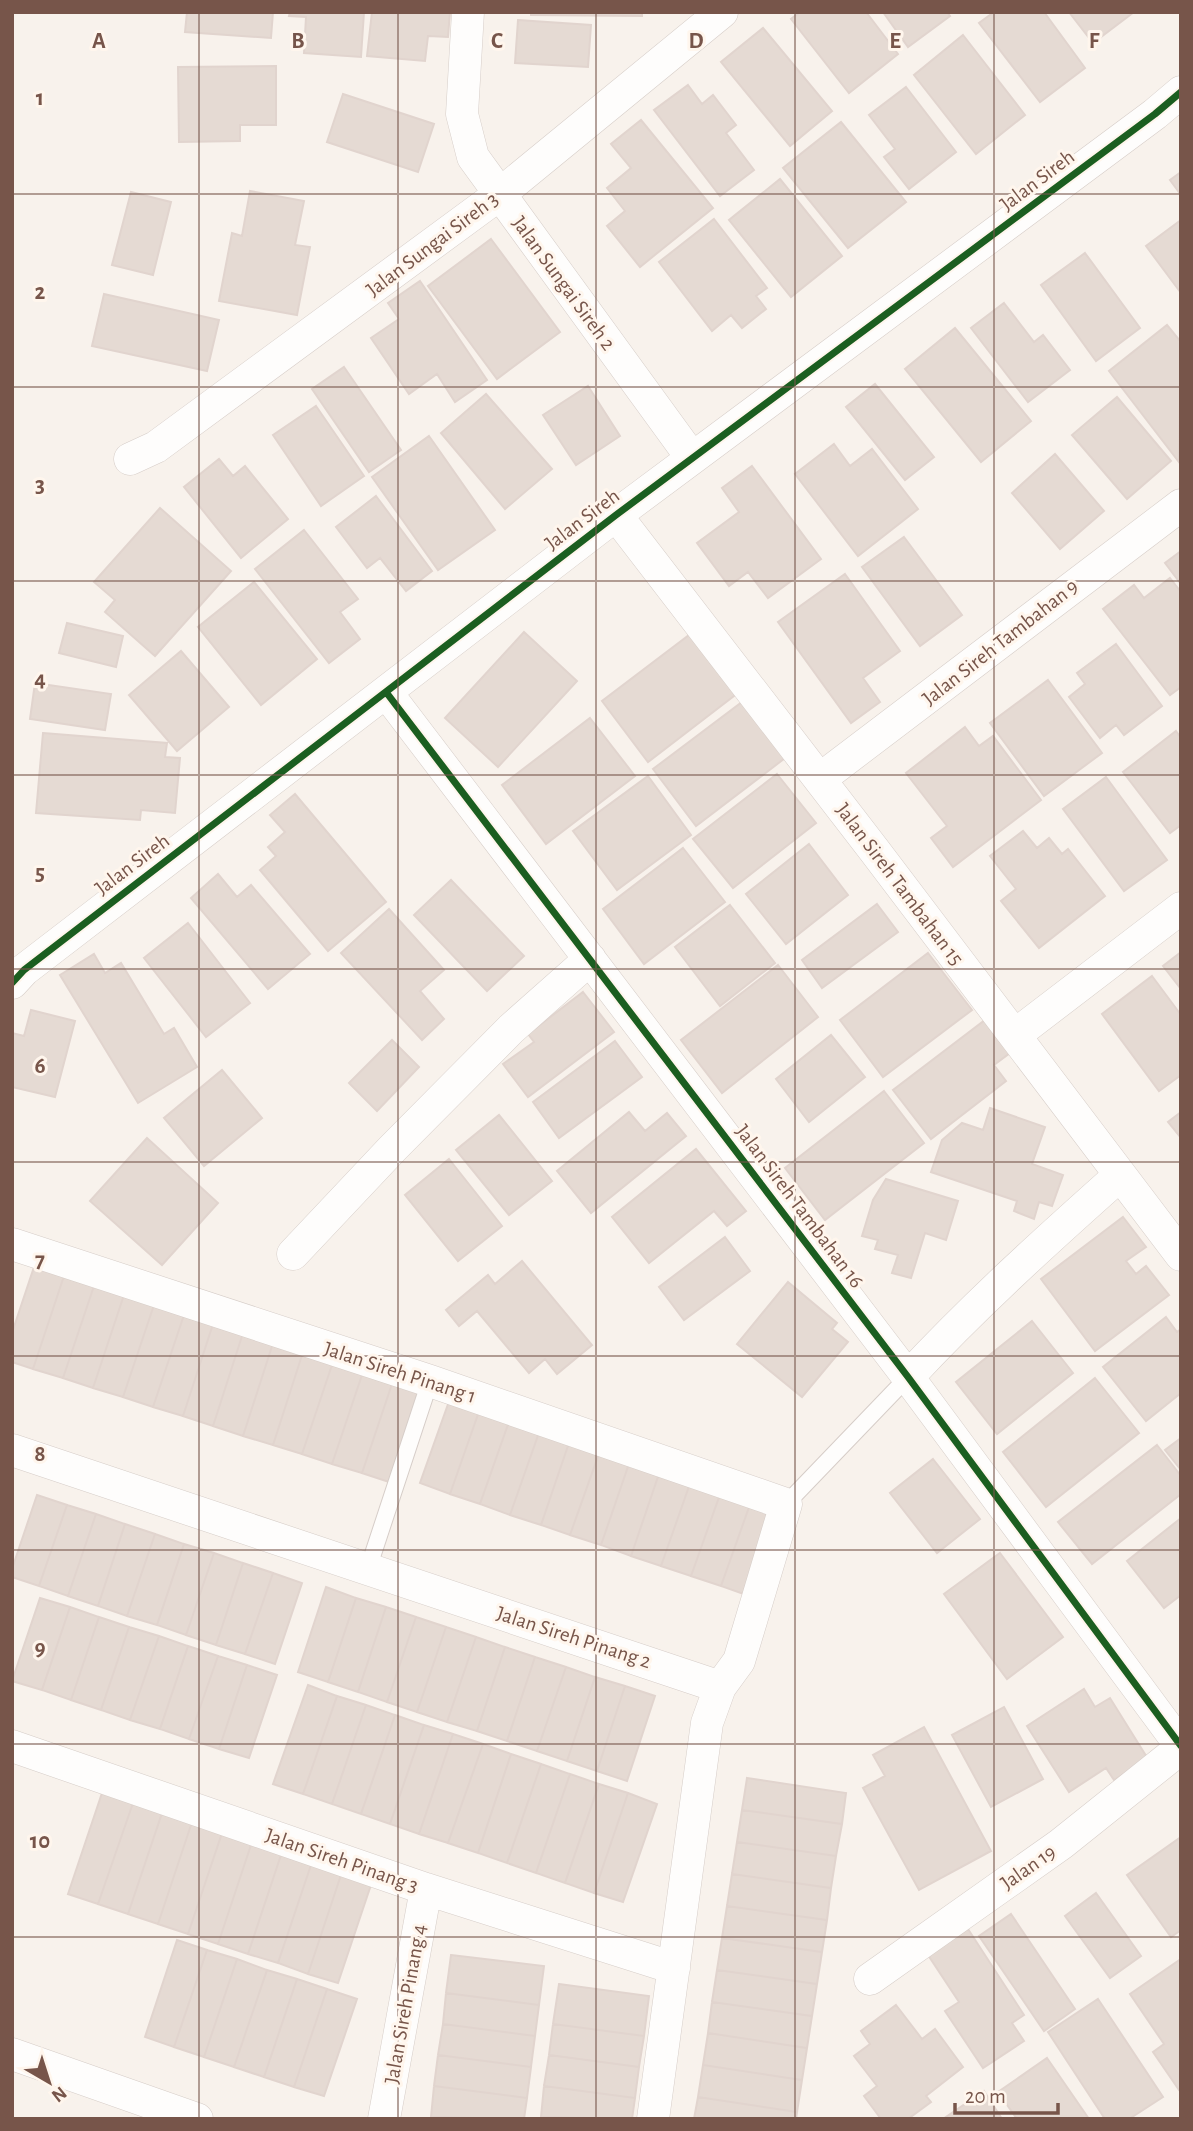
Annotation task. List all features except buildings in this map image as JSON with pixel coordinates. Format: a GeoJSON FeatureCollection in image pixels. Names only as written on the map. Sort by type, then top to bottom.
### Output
{"type":"FeatureCollection","features":[{"type":"Feature","properties":{"kind":"street","name":"Jalan Sungai Sireh 2"},"geometry":{"type":"LineString","coordinates":[[468,12],[463,114],[473,158],[692,458]]}},
{"type":"Feature","properties":{"kind":"street","name":"Jalan Sungai Sireh 3"},"geometry":{"type":"LineString","coordinates":[[130,459],[156,447],[500,194],[722,12]]}},
{"type":"Feature","properties":{"kind":"street","name":"Jalan Sireh"},"geometry":{"type":"LineString","coordinates":[[12,983],[35,961],[616,514],[1181,92]]}},
{"type":"Feature","properties":{"kind":"street","name":"Jalan Sireh Tambahan 9"},"geometry":{"type":"LineString","coordinates":[[820,779],[1181,505]]}},
{"type":"Feature","properties":{"kind":"street","name":"Jalan Sireh Tambahan 15"},"geometry":{"type":"LineString","coordinates":[[616,514],[1181,1255]]}},
{"type":"Feature","properties":{"kind":"street","name":"Jalan Sireh Tambahan 16"},"geometry":{"type":"LineString","coordinates":[[386,692],[908,1377],[1181,1747]]}},
{"type":"Feature","properties":{"kind":"street"},"geometry":{"type":"LineString","coordinates":[[1015,1035],[1181,908]]}},
{"type":"Feature","properties":{"kind":"street"},"geometry":{"type":"LineString","coordinates":[[293,1254],[392,1149],[511,1030],[590,959]]}},
{"type":"Feature","properties":{"kind":"street"},"geometry":{"type":"LineString","coordinates":[[908,1377],[946,1336],[1035,1250],[1120,1175]]}},
{"type":"Feature","properties":{"kind":"street","name":"Jalan Sireh Pinang 1"},"geometry":{"type":"LineString","coordinates":[[12,1244],[430,1381],[786,1504]]}},
{"type":"Feature","properties":{"kind":"street","name":"Jalan Sireh Pinang 2"},"geometry":{"type":"LineString","coordinates":[[12,1450],[720,1687]]}},
{"type":"Feature","properties":{"kind":"street"},"geometry":{"type":"LineString","coordinates":[[653,2119],[707,1723],[720,1687],[739,1661],[786,1504]]}},
{"type":"Feature","properties":{"kind":"street","name":"Jalan Sireh Pinang 3"},"geometry":{"type":"LineString","coordinates":[[12,1746],[425,1889],[674,1968]]}},
{"type":"Feature","properties":{"kind":"street","name":"Jalan 19"},"geometry":{"type":"LineString","coordinates":[[870,1979],[1061,1843],[1181,1747]]}},
{"type":"Feature","properties":{"kind":"street","name":"Jalan Sireh Pinang 4"},"geometry":{"type":"LineString","coordinates":[[384,2119],[425,1889]]}},
{"type":"Feature","properties":{"kind":"street"},"geometry":{"type":"LineString","coordinates":[[12,2054],[197,2119]]}},
{"type":"Feature","properties":{"kind":"lane"},"geometry":{"type":"LineString","coordinates":[[786,1504],[908,1377]]}},
{"type":"Feature","properties":{"kind":"lane"},"geometry":{"type":"LineString","coordinates":[[368,1569],[430,1381]]}},
{"type":"Feature","properties":{"kind":"cycle path"},"geometry":{"type":"LineString","coordinates":[[12,983],[24,970],[616,515],[1181,92]]}},
{"type":"Feature","properties":{"kind":"cycle path"},"geometry":{"type":"LineString","coordinates":[[386,692],[908,1377],[1181,1746]]}}]}
